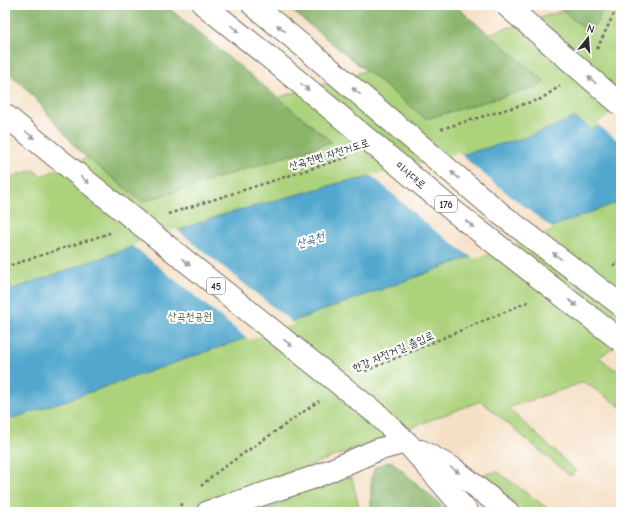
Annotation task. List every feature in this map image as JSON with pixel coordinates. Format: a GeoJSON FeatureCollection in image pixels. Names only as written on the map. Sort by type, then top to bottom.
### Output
{"type":"FeatureCollection","features":[{"type":"Feature","properties":{"kind":"main road","name":"미사대로"},"geometry":{"type":"LineString","coordinates":[[204,5],[275,62],[456,213],[621,341]]}},
{"type":"Feature","properties":{"kind":"main road","name":"176"},"geometry":{"type":"LineString","coordinates":[[253,5],[310,51],[502,215],[621,305]]}},
{"type":"Feature","properties":{"kind":"main road"},"geometry":{"type":"LineString","coordinates":[[506,5],[621,105]]}},
{"type":"Feature","properties":{"kind":"main road","name":"45"},"geometry":{"type":"LineString","coordinates":[[5,116],[378,415],[407,443],[454,469],[508,512]]}},
{"type":"Feature","properties":{"kind":"main road"},"geometry":{"type":"LineString","coordinates":[[208,512],[315,477],[377,450],[407,443],[467,512]]}},
{"type":"Feature","properties":{"kind":"path"},"geometry":{"type":"LineString","coordinates":[[594,53],[604,36],[618,5]]}},
{"type":"Feature","properties":{"kind":"path"},"geometry":{"type":"LineString","coordinates":[[434,131],[541,99],[566,82]]}},
{"type":"Feature","properties":{"kind":"path","name":"산곡천변 자전거도로"},"geometry":{"type":"LineString","coordinates":[[162,216],[350,156]]}},
{"type":"Feature","properties":{"kind":"path"},"geometry":{"type":"LineString","coordinates":[[5,267],[117,230]]}},
{"type":"Feature","properties":{"kind":"path"},"geometry":{"type":"LineString","coordinates":[[612,266],[621,260]]}},
{"type":"Feature","properties":{"kind":"path","name":"한강 자전거길 출입로"},"geometry":{"type":"LineString","coordinates":[[362,372],[535,299]]}},
{"type":"Feature","properties":{"kind":"path"},"geometry":{"type":"LineString","coordinates":[[199,487],[217,472],[325,397]]}},
{"type":"Feature","properties":{"kind":"path"},"geometry":{"type":"LineString","coordinates":[[180,512],[181,503],[187,498]]}},
{"type":"Feature","properties":{"kind":"green space"},"geometry":{"type":"Polygon","coordinates":[[[5,5],[165,5],[332,142],[142,202],[79,151],[27,89],[5,70],[5,5]]]}},
{"type":"Feature","properties":{"kind":"green space"},"geometry":{"type":"Polygon","coordinates":[[[285,5],[454,5],[545,81],[539,86],[426,119],[285,5]]]}},
{"type":"Feature","properties":{"kind":"green space"},"geometry":{"type":"Polygon","coordinates":[[[555,5],[604,5],[598,21],[589,32],[555,5]]]}},
{"type":"Feature","properties":{"kind":"green space","name":"산곡천공원"},"geometry":{"type":"Polygon","coordinates":[[[557,5],[621,5],[621,343],[599,357],[614,369],[621,370],[621,407],[584,382],[508,408],[576,471],[570,476],[481,401],[197,508],[198,512],[5,512],[5,179],[33,170],[41,176],[112,148],[563,11],[557,5]]]}},
{"type":"Feature","properties":{"kind":"green space"},"geometry":{"type":"Polygon","coordinates":[[[391,461],[449,512],[371,512],[371,478],[375,467],[391,461]]]}},
{"type":"Feature","properties":{"kind":"green space"},"geometry":{"type":"Polygon","coordinates":[[[498,472],[552,512],[526,512],[479,475],[498,472]]]}},
{"type":"Feature","properties":{"kind":"green space"},"geometry":{"type":"Polygon","coordinates":[[[336,476],[352,478],[360,512],[260,512],[283,503],[288,492],[336,476]]]}},
{"type":"Feature","properties":{"kind":"water","name":"산곡천"},"geometry":{"type":"Polygon","coordinates":[[[621,109],[621,201],[314,314],[5,421],[5,292],[218,216],[343,182],[390,174],[527,137],[574,118],[593,129],[621,109]]]}},
{"type":"Feature","properties":{"kind":"pier"},"geometry":{"type":"Polygon","coordinates":[[[621,107],[621,143],[597,124],[621,107]]]}},
{"type":"Feature","properties":{"kind":"pier"},"geometry":{"type":"Polygon","coordinates":[[[459,153],[494,183],[553,229],[474,259],[430,227],[371,175],[390,172],[459,153]]]}},
{"type":"Feature","properties":{"kind":"pier"},"geometry":{"type":"Polygon","coordinates":[[[176,229],[294,324],[249,340],[132,245],[176,229]]]}}]}
